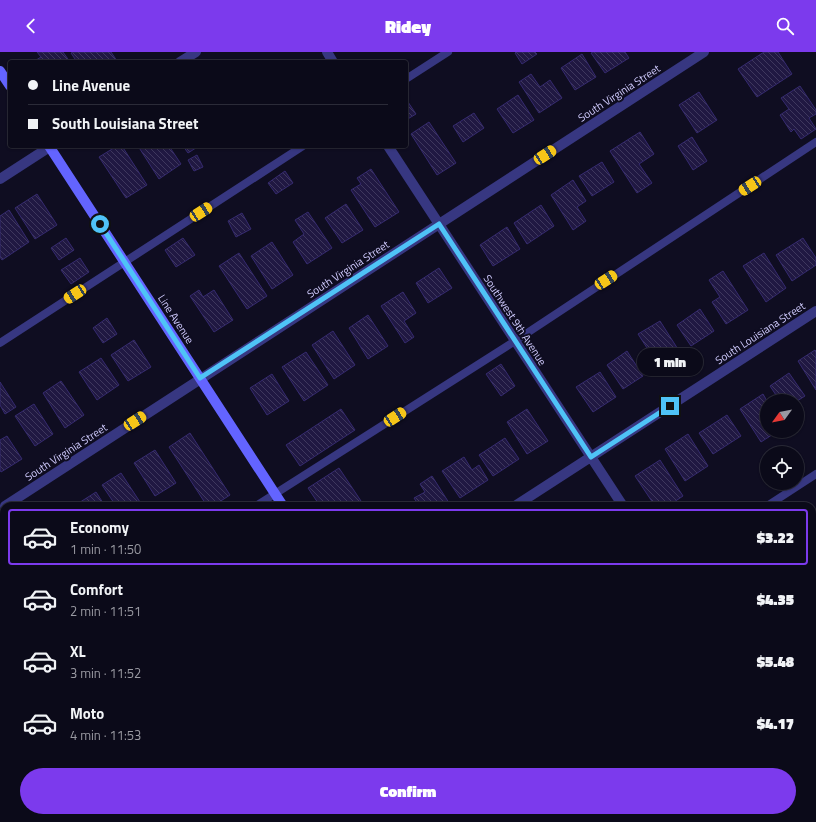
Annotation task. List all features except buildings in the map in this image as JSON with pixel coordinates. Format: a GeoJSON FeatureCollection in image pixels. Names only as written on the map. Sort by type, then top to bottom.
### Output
{"type":"FeatureCollection","features":[{"type":"Feature","properties":{"kind":"main road"},"geometry":{"type":"LineString","coordinates":[[0,71],[8,83]]}},
{"type":"Feature","properties":{"kind":"main road","name":"Line Avenue"},"geometry":{"type":"LineString","coordinates":[[51,148],[281,502]]}},
{"type":"Feature","properties":{"kind":"street"},"geometry":{"type":"LineString","coordinates":[[183,60],[196,52]]}},
{"type":"Feature","properties":{"kind":"street","name":"South Virginia Street"},"geometry":{"type":"LineString","coordinates":[[10,502],[704,52]]}},
{"type":"Feature","properties":{"kind":"street"},"geometry":{"type":"LineString","coordinates":[[0,179],[47,148]]}},
{"type":"Feature","properties":{"kind":"street","name":"Southwest 9th Avenue"},"geometry":{"type":"LineString","coordinates":[[389,148],[620,502]]}},
{"type":"Feature","properties":{"kind":"street","name":"South Louisiana Street"},"geometry":{"type":"LineString","coordinates":[[522,502],[816,311]]}},
{"type":"Feature","properties":{"kind":"lane"},"geometry":{"type":"LineString","coordinates":[[408,78],[448,52]]}},
{"type":"Feature","properties":{"kind":"lane"},"geometry":{"type":"LineString","coordinates":[[262,502],[515,341],[816,142]]}},
{"type":"Feature","properties":{"kind":"lane"},"geometry":{"type":"LineString","coordinates":[[0,343],[300,148]]}},
{"type":"Feature","properties":{"kind":"lane"},"geometry":{"type":"LineString","coordinates":[[773,502],[816,474]]}},
{"type":"Feature","properties":{"kind":"route"},"geometry":{"type":"LineString","coordinates":[[100,224],[200,378],[439,224],[591,457],[670,406]]}}]}
